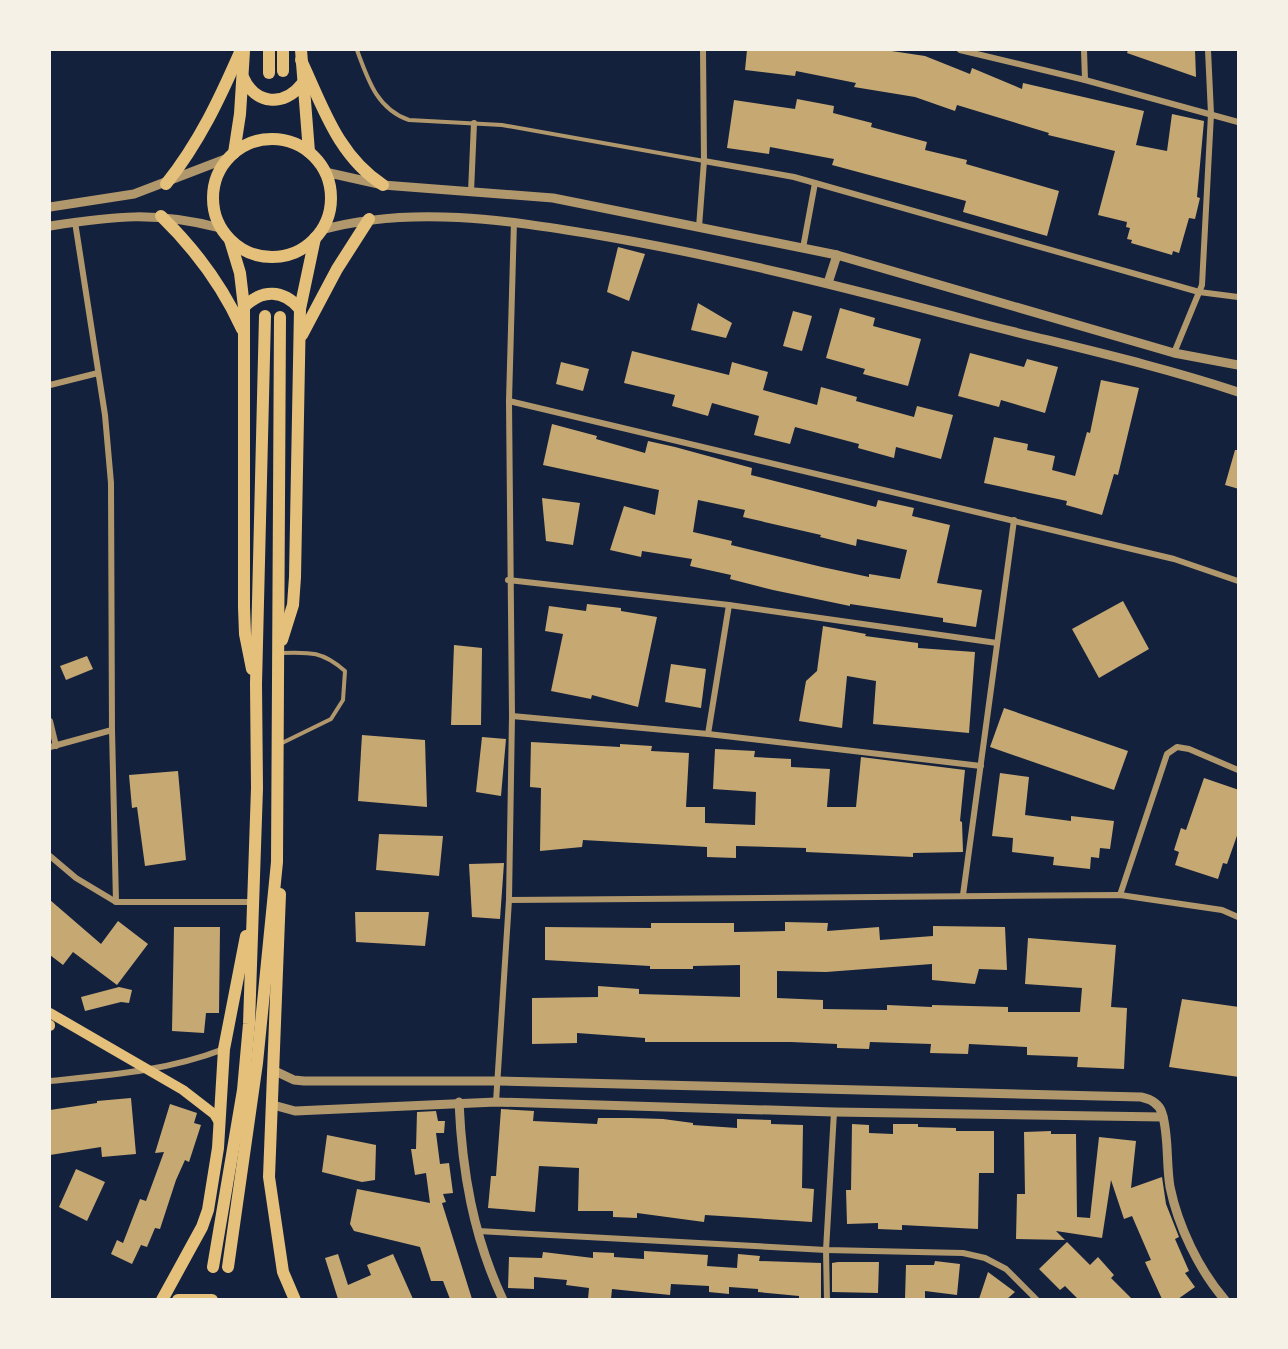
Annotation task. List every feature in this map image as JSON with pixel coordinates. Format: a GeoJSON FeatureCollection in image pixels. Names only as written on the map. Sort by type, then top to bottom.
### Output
{"type":"FeatureCollection","features":[{"type":"Feature","properties":{"kind":"main road"},"geometry":{"type":"LineString","coordinates":[[231,156],[243,76],[242,50]]}},
{"type":"Feature","properties":{"kind":"main road"},"geometry":{"type":"LineString","coordinates":[[166,183],[194,146],[242,50]]}},
{"type":"Feature","properties":{"kind":"main road"},"geometry":{"type":"LineString","coordinates":[[269,50],[269,73]]}},
{"type":"Feature","properties":{"kind":"main road"},"geometry":{"type":"LineString","coordinates":[[283,50],[283,72]]}},
{"type":"Feature","properties":{"kind":"main road"},"geometry":{"type":"LineString","coordinates":[[301,55],[309,152]]}},
{"type":"Feature","properties":{"kind":"main road"},"geometry":{"type":"LineString","coordinates":[[301,55],[341,146],[357,165],[383,185]]}},
{"type":"Feature","properties":{"kind":"main road"},"geometry":{"type":"LineString","coordinates":[[243,76],[248,88],[257,97],[269,101],[288,97],[302,84]]}},
{"type":"Feature","properties":{"kind":"main road"},"geometry":{"type":"LineString","coordinates":[[279,650],[293,605],[296,577],[300,309],[318,234],[330,205],[330,192],[325,172],[309,152],[292,143],[273,139],[259,141],[231,156],[218,174],[213,193],[214,208],[220,228],[230,240],[257,256],[273,257],[296,252],[318,234]]}},
{"type":"Feature","properties":{"kind":"main road"},"geometry":{"type":"LineString","coordinates":[[161,216],[189,244],[215,278],[245,337]]}},
{"type":"Feature","properties":{"kind":"main road"},"geometry":{"type":"LineString","coordinates":[[300,339],[338,269],[369,219]]}},
{"type":"Feature","properties":{"kind":"main road"},"geometry":{"type":"LineString","coordinates":[[230,240],[240,273],[244,307],[244,607],[245,634],[256,684]]}},
{"type":"Feature","properties":{"kind":"main road"},"geometry":{"type":"LineString","coordinates":[[244,307],[252,299],[273,293],[284,295],[300,309]]}},
{"type":"Feature","properties":{"kind":"main road"},"geometry":{"type":"LineString","coordinates":[[213,1267],[243,1090],[254,902],[264,316]]}},
{"type":"Feature","properties":{"kind":"main road"},"geometry":{"type":"LineString","coordinates":[[228,1267],[246,1153],[277,861],[280,317]]}},
{"type":"Feature","properties":{"kind":"main road"},"geometry":{"type":"LineString","coordinates":[[277,861],[281,900],[269,1177],[283,1272],[295,1299]]}},
{"type":"Feature","properties":{"kind":"main road"},"geometry":{"type":"LineString","coordinates":[[162,1299],[202,1227],[208,1210],[220,1124],[224,1049],[254,902]]}},
{"type":"Feature","properties":{"kind":"main road"},"geometry":{"type":"LineString","coordinates":[[50,1012],[147,1071],[183,1090],[214,1114],[220,1124]]}},
{"type":"Feature","properties":{"kind":"main road"},"geometry":{"type":"LineString","coordinates":[[178,1299],[212,1299]]}},
{"type":"Feature","properties":{"kind":"street"},"geometry":{"type":"LineString","coordinates":[[699,227],[704,161],[703,50]]}},
{"type":"Feature","properties":{"kind":"street"},"geometry":{"type":"LineString","coordinates":[[961,50],[1085,80],[1239,122]]}},
{"type":"Feature","properties":{"kind":"street"},"geometry":{"type":"LineString","coordinates":[[1084,50],[1085,80]]}},
{"type":"Feature","properties":{"kind":"street"},"geometry":{"type":"LineString","coordinates":[[1174,353],[1202,285],[1212,114],[1208,50]]}},
{"type":"Feature","properties":{"kind":"street"},"geometry":{"type":"LineString","coordinates":[[471,192],[474,123]]}},
{"type":"Feature","properties":{"kind":"street"},"geometry":{"type":"LineString","coordinates":[[50,207],[134,194],[231,156]]}},
{"type":"Feature","properties":{"kind":"street"},"geometry":{"type":"LineString","coordinates":[[704,161],[814,183],[1199,292],[1239,297]]}},
{"type":"Feature","properties":{"kind":"street"},"geometry":{"type":"LineString","coordinates":[[325,172],[383,185],[553,198],[837,255],[1174,353],[1238,362]]}},
{"type":"Feature","properties":{"kind":"street"},"geometry":{"type":"LineString","coordinates":[[803,248],[814,183]]}},
{"type":"Feature","properties":{"kind":"street"},"geometry":{"type":"LineString","coordinates":[[50,226],[140,215],[161,216],[220,228]]}},
{"type":"Feature","properties":{"kind":"street"},"geometry":{"type":"LineString","coordinates":[[318,234],[369,219],[392,217],[514,221],[651,244],[828,283],[1239,392]]}},
{"type":"Feature","properties":{"kind":"street"},"geometry":{"type":"LineString","coordinates":[[496,1102],[509,900],[512,716],[508,580],[508,401],[514,221]]}},
{"type":"Feature","properties":{"kind":"street"},"geometry":{"type":"LineString","coordinates":[[75,222],[98,373],[111,483],[112,730],[116,902]]}},
{"type":"Feature","properties":{"kind":"street"},"geometry":{"type":"LineString","coordinates":[[828,283],[837,255]]}},
{"type":"Feature","properties":{"kind":"street"},"geometry":{"type":"LineString","coordinates":[[50,385],[98,373]]}},
{"type":"Feature","properties":{"kind":"street"},"geometry":{"type":"LineString","coordinates":[[508,401],[1174,559],[1239,581]]}},
{"type":"Feature","properties":{"kind":"street"},"geometry":{"type":"LineString","coordinates":[[963,895],[1014,520]]}},
{"type":"Feature","properties":{"kind":"street"},"geometry":{"type":"LineString","coordinates":[[508,580],[729,605],[997,643]]}},
{"type":"Feature","properties":{"kind":"street"},"geometry":{"type":"LineString","coordinates":[[708,734],[729,605]]}},
{"type":"Feature","properties":{"kind":"street"},"geometry":{"type":"LineString","coordinates":[[512,716],[708,734],[981,766]]}},
{"type":"Feature","properties":{"kind":"street"},"geometry":{"type":"LineString","coordinates":[[50,721],[53,747],[112,730]]}},
{"type":"Feature","properties":{"kind":"street"},"geometry":{"type":"LineString","coordinates":[[1120,895],[1167,754],[1177,747],[1189,749],[1239,770]]}},
{"type":"Feature","properties":{"kind":"street"},"geometry":{"type":"LineString","coordinates":[[50,856],[75,878],[116,902],[254,902]]}},
{"type":"Feature","properties":{"kind":"street"},"geometry":{"type":"LineString","coordinates":[[509,900],[1120,895],[1222,910],[1239,917]]}},
{"type":"Feature","properties":{"kind":"street"},"geometry":{"type":"LineString","coordinates":[[50,1081],[147,1071],[200,1058],[224,1049]]}},
{"type":"Feature","properties":{"kind":"street"},"geometry":{"type":"LineString","coordinates":[[275,1071],[294,1080],[304,1081],[498,1082],[1141,1097],[1159,1106],[1163,1117],[1170,1188],[1178,1214],[1201,1264],[1225,1299]]}},
{"type":"Feature","properties":{"kind":"street"},"geometry":{"type":"LineString","coordinates":[[459,1102],[461,1159],[468,1198],[491,1274],[503,1299]]}},
{"type":"Feature","properties":{"kind":"street"},"geometry":{"type":"LineString","coordinates":[[273,1105],[295,1111],[496,1102],[834,1112],[1163,1117]]}},
{"type":"Feature","properties":{"kind":"street"},"geometry":{"type":"LineString","coordinates":[[827,1299],[826,1250],[834,1112]]}},
{"type":"Feature","properties":{"kind":"street"},"geometry":{"type":"LineString","coordinates":[[478,1232],[826,1250],[974,1255],[1006,1269],[1037,1299]]}},
{"type":"Feature","properties":{"kind":"lane"},"geometry":{"type":"LineString","coordinates":[[357,50],[382,104],[395,115],[409,120],[502,125],[704,161]]}},
{"type":"Feature","properties":{"kind":"lane"},"geometry":{"type":"LineString","coordinates":[[279,650],[306,652],[329,658],[345,671],[344,700],[331,719],[279,744]]}},
{"type":"Feature","properties":{"kind":"building"},"geometry":{"type":"Polygon","coordinates":[[[747,50],[885,50],[925,56],[970,74],[972,68],[1022,89],[1023,83],[1144,111],[1136,145],[1167,151],[1172,114],[1204,121],[1197,197],[1200,198],[1195,219],[1189,218],[1179,253],[1173,251],[1172,255],[1131,243],[1132,240],[1127,239],[1130,228],[1126,227],[1127,222],[1098,215],[1115,151],[1048,135],[1049,133],[957,105],[955,111],[915,97],[854,87],[856,83],[796,71],[795,76],[745,70],[747,50]]]}},
{"type":"Feature","properties":{"kind":"building"},"geometry":{"type":"Polygon","coordinates":[[[1128,50],[1195,50],[1196,77],[1127,53],[1128,50]]]}},
{"type":"Feature","properties":{"kind":"building"},"geometry":{"type":"Polygon","coordinates":[[[797,99],[834,106],[833,113],[872,123],[871,127],[927,142],[925,150],[967,160],[966,164],[1059,191],[1047,236],[963,212],[966,201],[832,165],[834,159],[770,147],[769,154],[727,148],[734,100],[795,109],[797,99]]]}},
{"type":"Feature","properties":{"kind":"building"},"geometry":{"type":"Polygon","coordinates":[[[618,247],[645,254],[629,301],[607,292],[618,247]]]}},
{"type":"Feature","properties":{"kind":"building"},"geometry":{"type":"Polygon","coordinates":[[[698,303],[732,323],[726,338],[691,330],[698,303]]]}},
{"type":"Feature","properties":{"kind":"building"},"geometry":{"type":"Polygon","coordinates":[[[840,308],[875,318],[873,326],[921,339],[908,386],[863,374],[865,369],[826,358],[840,308]]]}},
{"type":"Feature","properties":{"kind":"building"},"geometry":{"type":"Polygon","coordinates":[[[793,311],[812,316],[802,351],[783,346],[793,311]]]}},
{"type":"Feature","properties":{"kind":"building"},"geometry":{"type":"Polygon","coordinates":[[[632,351],[729,375],[732,362],[768,372],[763,390],[817,405],[821,387],[857,397],[856,401],[914,417],[917,406],[953,415],[941,459],[896,447],[894,458],[858,448],[859,444],[795,427],[790,444],[754,435],[759,416],[712,403],[708,416],[672,406],[675,395],[624,383],[632,351]]]}},
{"type":"Feature","properties":{"kind":"building"},"geometry":{"type":"Polygon","coordinates":[[[970,353],[1024,367],[1027,359],[1058,367],[1045,413],[1001,400],[999,407],[958,396],[970,353]]]}},
{"type":"Feature","properties":{"kind":"building"},"geometry":{"type":"Polygon","coordinates":[[[561,362],[589,369],[583,391],[556,384],[561,362]]]}},
{"type":"Feature","properties":{"kind":"building"},"geometry":{"type":"Polygon","coordinates":[[[1101,380],[1139,388],[1118,475],[1114,474],[1102,515],[1066,505],[1067,501],[984,483],[994,437],[1028,444],[1027,450],[1055,456],[1052,470],[1075,476],[1087,432],[1090,433],[1101,380]]]}},
{"type":"Feature","properties":{"kind":"building"},"geometry":{"type":"Polygon","coordinates":[[[552,424],[597,436],[596,439],[645,453],[648,441],[675,447],[752,468],[751,475],[876,507],[878,500],[914,508],[912,516],[950,525],[937,583],[982,590],[976,627],[943,622],[943,618],[850,604],[850,606],[773,590],[730,579],[731,575],[690,566],[692,559],[642,551],[641,557],[610,550],[624,506],[655,515],[659,490],[543,465],[552,424]],[[698,500],[693,532],[732,541],[731,545],[822,567],[869,577],[869,574],[900,579],[907,550],[857,539],[856,546],[820,537],[821,535],[743,517],[745,510],[698,500]]]}},
{"type":"Feature","properties":{"kind":"building"},"geometry":{"type":"Polygon","coordinates":[[[1235,450],[1239,450],[1239,489],[1225,485],[1235,450]]]}},
{"type":"Feature","properties":{"kind":"building"},"geometry":{"type":"Polygon","coordinates":[[[542,498],[580,503],[573,545],[546,541],[542,498]]]}},
{"type":"Feature","properties":{"kind":"building"},"geometry":{"type":"Polygon","coordinates":[[[1123,601],[1149,649],[1099,678],[1072,629],[1123,601]]]}},
{"type":"Feature","properties":{"kind":"building"},"geometry":{"type":"Polygon","coordinates":[[[587,604],[621,608],[621,611],[657,617],[638,707],[592,695],[591,699],[551,691],[563,634],[545,631],[549,606],[586,611],[587,604]]]}},
{"type":"Feature","properties":{"kind":"building"},"geometry":{"type":"Polygon","coordinates":[[[823,626],[866,634],[865,636],[918,643],[918,648],[975,652],[969,733],[873,724],[876,681],[847,676],[842,728],[799,721],[806,681],[817,671],[823,626]]]}},
{"type":"Feature","properties":{"kind":"building"},"geometry":{"type":"Polygon","coordinates":[[[454,645],[482,648],[481,725],[451,725],[454,645]]]}},
{"type":"Feature","properties":{"kind":"building"},"geometry":{"type":"Polygon","coordinates":[[[87,656],[93,669],[66,680],[60,666],[87,656]]]}},
{"type":"Feature","properties":{"kind":"building"},"geometry":{"type":"Polygon","coordinates":[[[671,664],[706,669],[701,708],[665,702],[671,664]]]}},
{"type":"Feature","properties":{"kind":"building"},"geometry":{"type":"Polygon","coordinates":[[[1004,708],[1128,751],[1114,790],[990,747],[1004,708]]]}},
{"type":"Feature","properties":{"kind":"building"},"geometry":{"type":"Polygon","coordinates":[[[362,735],[425,740],[427,807],[358,801],[362,735]]]}},
{"type":"Feature","properties":{"kind":"building"},"geometry":{"type":"Polygon","coordinates":[[[482,737],[506,739],[501,796],[476,792],[482,737]]]}},
{"type":"Feature","properties":{"kind":"building"},"geometry":{"type":"Polygon","coordinates":[[[531,742],[620,747],[620,744],[652,746],[651,751],[689,753],[686,807],[705,807],[705,823],[755,825],[756,792],[713,789],[715,749],[755,751],[754,757],[791,759],[791,767],[830,769],[827,807],[856,807],[861,757],[965,770],[960,821],[962,822],[963,852],[913,853],[913,857],[806,852],[806,848],[736,846],[736,858],[707,857],[707,847],[583,840],[582,847],[540,851],[541,788],[530,787],[531,742]]]}},
{"type":"Feature","properties":{"kind":"building"},"geometry":{"type":"Polygon","coordinates":[[[178,771],[186,860],[145,866],[137,807],[132,808],[129,775],[178,771]]]}},
{"type":"Feature","properties":{"kind":"building"},"geometry":{"type":"Polygon","coordinates":[[[1000,773],[1029,777],[1025,815],[1071,821],[1071,816],[1114,821],[1110,849],[1100,848],[1099,858],[1091,857],[1090,869],[1053,865],[1054,857],[1012,852],[1013,838],[992,836],[1000,773]]]}},
{"type":"Feature","properties":{"kind":"building"},"geometry":{"type":"Polygon","coordinates":[[[1204,778],[1239,790],[1239,830],[1227,864],[1223,863],[1218,879],[1175,865],[1179,852],[1174,850],[1181,828],[1186,830],[1204,778]]]}},
{"type":"Feature","properties":{"kind":"building"},"geometry":{"type":"Polygon","coordinates":[[[379,834],[443,836],[439,876],[376,870],[379,834]]]}},
{"type":"Feature","properties":{"kind":"building"},"geometry":{"type":"Polygon","coordinates":[[[504,863],[500,919],[472,917],[469,864],[504,863]]]}},
{"type":"Feature","properties":{"kind":"building"},"geometry":{"type":"Polygon","coordinates":[[[50,900],[101,944],[118,921],[148,944],[117,985],[73,952],[63,965],[50,955],[50,900]]]}},
{"type":"Feature","properties":{"kind":"building"},"geometry":{"type":"Polygon","coordinates":[[[355,912],[429,912],[425,946],[356,942],[355,912]]]}},
{"type":"Feature","properties":{"kind":"building"},"geometry":{"type":"Polygon","coordinates":[[[785,922],[828,923],[827,931],[879,927],[880,940],[933,936],[933,926],[1005,927],[1007,970],[979,969],[975,984],[932,980],[932,964],[826,972],[777,971],[777,998],[823,1000],[823,1009],[887,1010],[887,1005],[932,1007],[932,1005],[1008,1007],[1008,1012],[1080,1012],[1082,988],[1025,984],[1028,938],[1116,945],[1111,1007],[1127,1008],[1124,1069],[1077,1067],[1078,1057],[1027,1055],[1027,1047],[969,1044],[968,1054],[930,1053],[931,1044],[870,1042],[869,1049],[837,1048],[837,1044],[791,1042],[645,1042],[645,1038],[577,1033],[577,1043],[532,1044],[532,998],[598,997],[598,986],[639,989],[639,994],[740,997],[740,965],[693,966],[693,969],[650,969],[650,966],[545,960],[545,927],[651,928],[651,923],[734,923],[734,932],[785,931],[785,922]]]}},
{"type":"Feature","properties":{"kind":"building"},"geometry":{"type":"Polygon","coordinates":[[[174,927],[220,927],[219,1013],[206,1013],[204,1033],[172,1031],[174,927]]]}},
{"type":"Feature","properties":{"kind":"building"},"geometry":{"type":"Polygon","coordinates":[[[119,987],[132,990],[129,1003],[121,1002],[85,1011],[81,997],[119,987]]]}},
{"type":"Feature","properties":{"kind":"building"},"geometry":{"type":"Polygon","coordinates":[[[1182,999],[1239,1007],[1239,1077],[1169,1067],[1182,999]]]}},
{"type":"Feature","properties":{"kind":"building"},"geometry":{"type":"Polygon","coordinates":[[[131,1098],[136,1154],[102,1157],[101,1147],[50,1155],[50,1110],[97,1103],[97,1101],[131,1098]]]}},
{"type":"Feature","properties":{"kind":"building"},"geometry":{"type":"Polygon","coordinates":[[[170,1104],[197,1113],[194,1123],[201,1125],[189,1162],[185,1160],[176,1180],[160,1229],[155,1228],[147,1247],[141,1245],[132,1264],[111,1254],[117,1240],[123,1243],[140,1199],[146,1201],[164,1152],[155,1153],[170,1104]]]}},
{"type":"Feature","properties":{"kind":"building"},"geometry":{"type":"Polygon","coordinates":[[[501,1109],[534,1111],[533,1121],[597,1124],[598,1118],[663,1119],[693,1123],[693,1125],[737,1128],[737,1119],[771,1120],[771,1124],[803,1125],[802,1188],[814,1189],[812,1222],[705,1215],[704,1222],[637,1213],[637,1218],[613,1217],[613,1211],[578,1211],[579,1168],[539,1166],[535,1212],[488,1208],[491,1176],[496,1176],[501,1109]]]}},
{"type":"Feature","properties":{"kind":"building"},"geometry":{"type":"Polygon","coordinates":[[[436,1111],[438,1121],[445,1121],[444,1133],[436,1133],[440,1164],[449,1163],[453,1193],[443,1194],[446,1202],[442,1203],[472,1299],[450,1299],[443,1281],[431,1281],[420,1247],[354,1231],[350,1224],[357,1189],[430,1203],[426,1173],[415,1175],[411,1149],[416,1149],[417,1112],[436,1111]]]}},
{"type":"Feature","properties":{"kind":"building"},"geometry":{"type":"Polygon","coordinates":[[[852,1124],[869,1125],[869,1133],[893,1134],[893,1124],[956,1128],[956,1131],[994,1131],[994,1173],[979,1173],[978,1229],[902,1225],[902,1230],[878,1229],[878,1223],[847,1224],[846,1190],[851,1190],[852,1124]]]}},
{"type":"Feature","properties":{"kind":"building"},"geometry":{"type":"Polygon","coordinates":[[[1051,1131],[1051,1134],[1076,1134],[1077,1217],[1090,1218],[1099,1137],[1136,1141],[1131,1188],[1162,1177],[1166,1204],[1179,1237],[1175,1239],[1189,1271],[1185,1273],[1195,1287],[1178,1299],[1162,1299],[1145,1262],[1151,1260],[1132,1216],[1124,1219],[1111,1180],[1102,1238],[1056,1231],[1065,1240],[1016,1239],[1017,1194],[1025,1194],[1024,1132],[1051,1131]]]}},
{"type":"Feature","properties":{"kind":"building"},"geometry":{"type":"Polygon","coordinates":[[[327,1135],[376,1145],[375,1180],[362,1182],[322,1172],[327,1135]]]}},
{"type":"Feature","properties":{"kind":"building"},"geometry":{"type":"Polygon","coordinates":[[[76,1169],[105,1182],[87,1221],[59,1207],[76,1169]]]}},
{"type":"Feature","properties":{"kind":"building"},"geometry":{"type":"Polygon","coordinates":[[[1067,1242],[1090,1265],[1098,1257],[1114,1275],[1111,1278],[1132,1299],[1078,1299],[1065,1286],[1060,1290],[1039,1269],[1067,1242]]]}},
{"type":"Feature","properties":{"kind":"building"},"geometry":{"type":"Polygon","coordinates":[[[644,1251],[708,1255],[707,1266],[737,1268],[738,1254],[760,1256],[759,1261],[821,1263],[821,1299],[799,1299],[799,1296],[729,1287],[729,1294],[709,1292],[709,1286],[671,1284],[670,1295],[612,1289],[611,1299],[588,1299],[589,1288],[566,1285],[567,1280],[534,1277],[534,1289],[508,1288],[509,1257],[542,1258],[543,1252],[593,1258],[593,1252],[614,1253],[614,1257],[644,1259],[644,1251]]]}},
{"type":"Feature","properties":{"kind":"building"},"geometry":{"type":"Polygon","coordinates":[[[338,1254],[348,1285],[371,1275],[367,1265],[393,1254],[413,1299],[338,1299],[325,1258],[338,1254]]]}},
{"type":"Feature","properties":{"kind":"building"},"geometry":{"type":"Polygon","coordinates":[[[935,1261],[960,1264],[957,1295],[925,1291],[925,1299],[905,1299],[906,1265],[934,1265],[935,1261]]]}},
{"type":"Feature","properties":{"kind":"building"},"geometry":{"type":"Polygon","coordinates":[[[879,1262],[878,1293],[832,1292],[832,1263],[879,1262]]]}},
{"type":"Feature","properties":{"kind":"building"},"geometry":{"type":"Polygon","coordinates":[[[988,1272],[1015,1292],[1007,1299],[979,1299],[988,1272]]]}}]}
